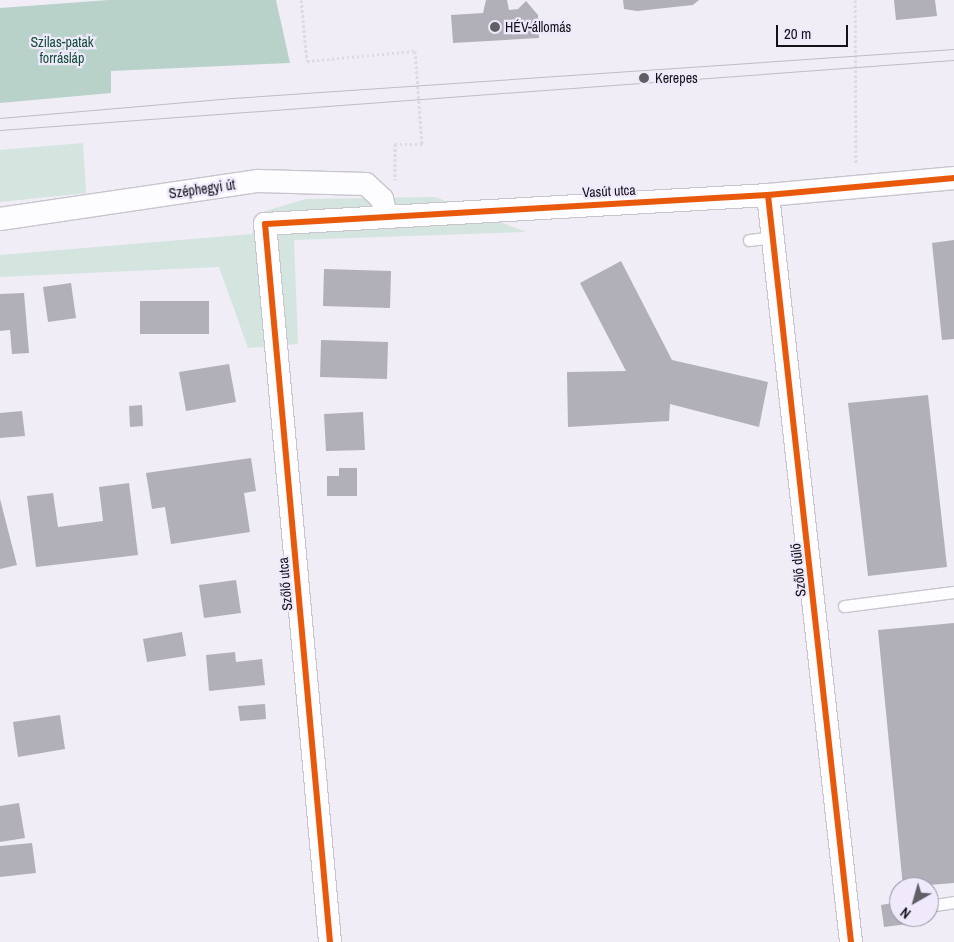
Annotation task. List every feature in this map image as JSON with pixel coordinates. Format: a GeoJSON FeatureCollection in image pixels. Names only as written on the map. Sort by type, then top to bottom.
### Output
{"type":"FeatureCollection","features":[{"type":"Feature","properties":{"kind":"street","name":"Vasút utca"},"geometry":{"type":"LineString","coordinates":[[265,224],[391,215],[776,203],[857,188],[954,178]]}},
{"type":"Feature","properties":{"kind":"street","name":"Széphegyi út"},"geometry":{"type":"LineString","coordinates":[[0,219],[258,181],[366,184],[382,199],[391,215]]}},
{"type":"Feature","properties":{"kind":"street","name":"Szőlő dűlő"},"geometry":{"type":"LineString","coordinates":[[776,203],[773,237],[851,942]]}},
{"type":"Feature","properties":{"kind":"street","name":"Szőlő utca"},"geometry":{"type":"LineString","coordinates":[[265,224],[330,942]]}},
{"type":"Feature","properties":{"kind":"lane"},"geometry":{"type":"LineString","coordinates":[[749,240],[773,237]]}},
{"type":"Feature","properties":{"kind":"lane"},"geometry":{"type":"LineString","coordinates":[[844,606],[954,592]]}},
{"type":"Feature","properties":{"kind":"lane"},"geometry":{"type":"LineString","coordinates":[[939,904],[954,902]]}},
{"type":"Feature","properties":{"kind":"path"},"geometry":{"type":"LineString","coordinates":[[301,0],[306,61],[415,52],[422,144],[395,144],[391,215]]}},
{"type":"Feature","properties":{"kind":"path"},"geometry":{"type":"LineString","coordinates":[[855,0],[857,188]]}},
{"type":"Feature","properties":{"kind":"shaded area"},"geometry":{"type":"Polygon","coordinates":[[[83,143],[86,193],[0,202],[0,150],[83,143]]]}},
{"type":"Feature","properties":{"kind":"shaded area"},"geometry":{"type":"Polygon","coordinates":[[[435,197],[526,232],[294,240],[298,344],[248,348],[219,267],[0,277],[0,255],[252,234],[259,213],[306,199],[435,197]]]}},
{"type":"Feature","properties":{"kind":"green space","name":"Szilas-patak forrásláp"},"geometry":{"type":"Polygon","coordinates":[[[109,0],[276,0],[290,63],[111,71],[111,93],[0,103],[0,8],[109,0]]]}},
{"type":"Feature","properties":{"kind":"building","name":"HÉV-állomás"},"geometry":{"type":"Polygon","coordinates":[[[486,0],[507,0],[509,10],[518,9],[526,1],[538,15],[539,38],[453,43],[451,15],[483,13],[486,0]]]}},
{"type":"Feature","properties":{"kind":"building"},"geometry":{"type":"Polygon","coordinates":[[[623,0],[699,0],[693,5],[637,11],[624,9],[623,0]]]}},
{"type":"Feature","properties":{"kind":"building"},"geometry":{"type":"Polygon","coordinates":[[[894,0],[935,0],[937,16],[896,20],[894,0]]]}},
{"type":"Feature","properties":{"kind":"building"},"geometry":{"type":"Polygon","coordinates":[[[954,240],[954,339],[942,340],[932,243],[954,240]]]}},
{"type":"Feature","properties":{"kind":"building"},"geometry":{"type":"Polygon","coordinates":[[[621,261],[672,360],[768,382],[759,427],[670,404],[669,421],[568,427],[567,372],[626,371],[580,283],[621,261]]]}},
{"type":"Feature","properties":{"kind":"building"},"geometry":{"type":"Polygon","coordinates":[[[324,269],[391,271],[390,308],[323,306],[324,269]]]}},
{"type":"Feature","properties":{"kind":"building"},"geometry":{"type":"Polygon","coordinates":[[[71,283],[76,318],[48,322],[43,287],[71,283]]]}},
{"type":"Feature","properties":{"kind":"building"},"geometry":{"type":"Polygon","coordinates":[[[24,293],[29,353],[12,354],[10,330],[0,331],[0,294],[24,293]]]}},
{"type":"Feature","properties":{"kind":"building"},"geometry":{"type":"Polygon","coordinates":[[[140,301],[209,301],[209,334],[140,334],[140,301]]]}},
{"type":"Feature","properties":{"kind":"building"},"geometry":{"type":"Polygon","coordinates":[[[321,340],[388,342],[387,379],[320,377],[321,340]]]}},
{"type":"Feature","properties":{"kind":"building"},"geometry":{"type":"Polygon","coordinates":[[[229,364],[236,402],[186,411],[179,372],[229,364]]]}},
{"type":"Feature","properties":{"kind":"building"},"geometry":{"type":"Polygon","coordinates":[[[928,395],[947,567],[868,576],[848,403],[928,395]]]}},
{"type":"Feature","properties":{"kind":"building"},"geometry":{"type":"Polygon","coordinates":[[[142,405],[143,426],[130,427],[129,406],[142,405]]]}},
{"type":"Feature","properties":{"kind":"building"},"geometry":{"type":"Polygon","coordinates":[[[22,411],[25,436],[0,438],[0,413],[22,411]]]}},
{"type":"Feature","properties":{"kind":"building"},"geometry":{"type":"Polygon","coordinates":[[[363,412],[365,450],[326,451],[324,414],[363,412]]]}},
{"type":"Feature","properties":{"kind":"building"},"geometry":{"type":"Polygon","coordinates":[[[251,458],[256,491],[244,493],[250,532],[171,544],[165,507],[152,509],[146,473],[251,458]]]}},
{"type":"Feature","properties":{"kind":"building"},"geometry":{"type":"Polygon","coordinates":[[[339,468],[357,468],[357,496],[327,496],[327,476],[339,476],[339,468]]]}},
{"type":"Feature","properties":{"kind":"building"},"geometry":{"type":"Polygon","coordinates":[[[129,483],[138,555],[36,567],[27,496],[53,493],[58,527],[103,521],[99,487],[129,483]]]}},
{"type":"Feature","properties":{"kind":"building"},"geometry":{"type":"Polygon","coordinates":[[[0,499],[17,565],[0,569],[0,499]]]}},
{"type":"Feature","properties":{"kind":"building"},"geometry":{"type":"Polygon","coordinates":[[[236,580],[241,613],[204,618],[199,585],[236,580]]]}},
{"type":"Feature","properties":{"kind":"building"},"geometry":{"type":"Polygon","coordinates":[[[954,623],[954,883],[939,884],[939,877],[902,877],[878,630],[954,623]]]}},
{"type":"Feature","properties":{"kind":"building"},"geometry":{"type":"Polygon","coordinates":[[[182,632],[186,656],[147,662],[143,639],[182,632]]]}},
{"type":"Feature","properties":{"kind":"building"},"geometry":{"type":"Polygon","coordinates":[[[235,652],[236,662],[262,659],[265,685],[209,691],[206,655],[235,652]]]}},
{"type":"Feature","properties":{"kind":"building"},"geometry":{"type":"Polygon","coordinates":[[[265,704],[266,719],[240,721],[238,706],[265,704]]]}},
{"type":"Feature","properties":{"kind":"building"},"geometry":{"type":"Polygon","coordinates":[[[60,715],[65,749],[18,757],[13,722],[60,715]]]}},
{"type":"Feature","properties":{"kind":"building"},"geometry":{"type":"Polygon","coordinates":[[[19,803],[25,838],[0,842],[0,806],[19,803]]]}},
{"type":"Feature","properties":{"kind":"building"},"geometry":{"type":"Polygon","coordinates":[[[32,843],[36,873],[0,877],[0,846],[32,843]]]}},
{"type":"Feature","properties":{"kind":"building"},"geometry":{"type":"Polygon","coordinates":[[[889,904],[889,926],[884,927],[881,905],[889,904]]]}},
{"type":"Feature","properties":{"kind":"tram line"},"geometry":{"type":"LineString","coordinates":[[0,118],[232,98],[954,49]]}},
{"type":"Feature","properties":{"kind":"tram line"},"geometry":{"type":"LineString","coordinates":[[0,130],[954,60]]}},
{"type":"Feature","properties":{"kind":"cycle path"},"geometry":{"type":"LineString","coordinates":[[330,942],[265,224],[768,195],[954,178]]}},
{"type":"Feature","properties":{"kind":"cycle path"},"geometry":{"type":"LineString","coordinates":[[768,195],[851,942]]}},
{"type":"Feature","properties":{"kind":"place","name":"HÉV-állomás"},"geometry":{"type":"Point","coordinates":[495,27]}},
{"type":"Feature","properties":{"kind":"place","name":"Kerepes"},"geometry":{"type":"Point","coordinates":[644,78]}}]}
